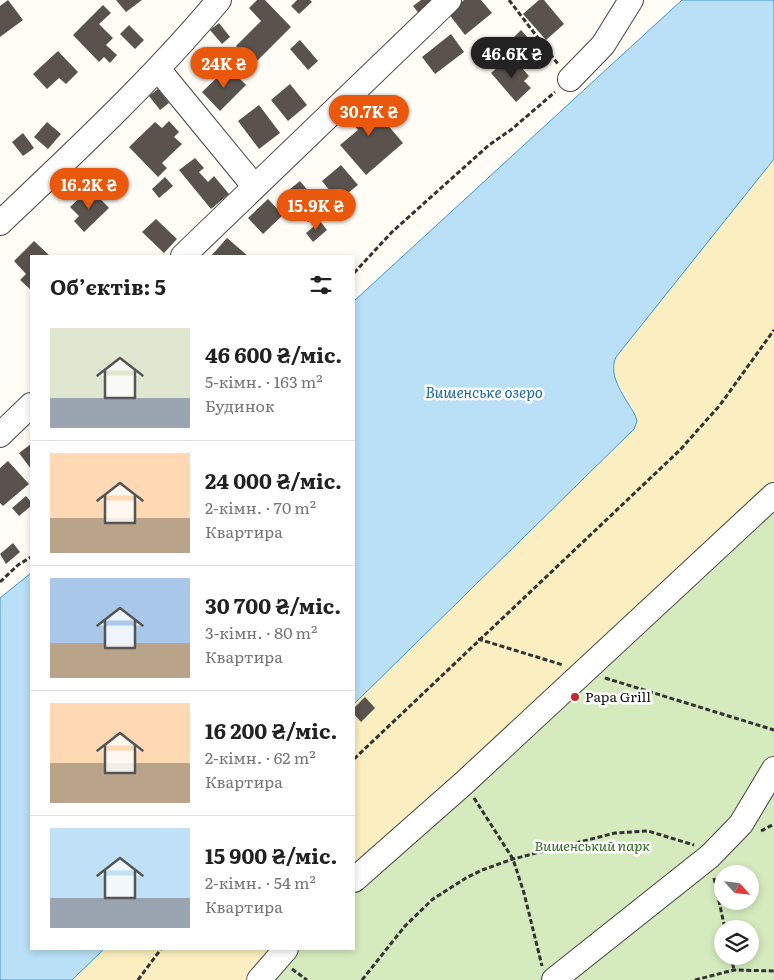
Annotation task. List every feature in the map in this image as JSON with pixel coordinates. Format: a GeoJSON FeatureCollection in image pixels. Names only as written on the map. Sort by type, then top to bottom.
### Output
{"type":"FeatureCollection","features":[{"type":"Feature","properties":{"kind":"street"},"geometry":{"type":"LineString","coordinates":[[0,223],[110,118],[158,69],[219,0]]}},
{"type":"Feature","properties":{"kind":"street"},"geometry":{"type":"LineString","coordinates":[[184,255],[449,0]]}},
{"type":"Feature","properties":{"kind":"street"},"geometry":{"type":"LineString","coordinates":[[570,79],[603,45],[631,0]]}},
{"type":"Feature","properties":{"kind":"street"},"geometry":{"type":"LineString","coordinates":[[158,69],[254,186]]}},
{"type":"Feature","properties":{"kind":"street"},"geometry":{"type":"LineString","coordinates":[[0,435],[30,406]]}},
{"type":"Feature","properties":{"kind":"street"},"geometry":{"type":"LineString","coordinates":[[355,879],[464,783],[774,495]]}},
{"type":"Feature","properties":{"kind":"street"},"geometry":{"type":"LineString","coordinates":[[548,975],[710,856],[741,824],[774,769]]}},
{"type":"Feature","properties":{"kind":"street"},"geometry":{"type":"LineString","coordinates":[[259,980],[285,950]]}},
{"type":"Feature","properties":{"kind":"path"},"geometry":{"type":"LineString","coordinates":[[355,272],[399,226],[489,145],[512,129],[570,79],[509,0]]}},
{"type":"Feature","properties":{"kind":"path"},"geometry":{"type":"LineString","coordinates":[[355,758],[698,430],[741,378],[774,330]]}},
{"type":"Feature","properties":{"kind":"path"},"geometry":{"type":"LineString","coordinates":[[0,582],[18,565],[30,558]]}},
{"type":"Feature","properties":{"kind":"path"},"geometry":{"type":"LineString","coordinates":[[478,639],[774,730]]}},
{"type":"Feature","properties":{"kind":"path"},"geometry":{"type":"LineString","coordinates":[[464,783],[513,859],[548,975]]}},
{"type":"Feature","properties":{"kind":"path"},"geometry":{"type":"LineString","coordinates":[[758,832],[774,824]]}},
{"type":"Feature","properties":{"kind":"path"},"geometry":{"type":"LineString","coordinates":[[362,980],[405,926],[433,899],[466,878],[513,859],[615,833],[648,831],[691,842],[710,856],[723,920]]}},
{"type":"Feature","properties":{"kind":"path"},"geometry":{"type":"LineString","coordinates":[[138,980],[160,950]]}},
{"type":"Feature","properties":{"kind":"path"},"geometry":{"type":"LineString","coordinates":[[733,965],[734,970]]}},
{"type":"Feature","properties":{"kind":"path"},"geometry":{"type":"LineString","coordinates":[[695,980],[734,970],[774,970]]}},
{"type":"Feature","properties":{"kind":"green space","name":"Вишенський парк"},"geometry":{"type":"Polygon","coordinates":[[[774,495],[774,980],[259,980],[285,950],[355,950],[355,879],[774,495]]]}},
{"type":"Feature","properties":{"kind":"sand"},"geometry":{"type":"Polygon","coordinates":[[[774,159],[774,495],[355,879],[355,703],[634,429],[635,416],[633,408],[616,380],[614,373],[616,357],[774,159]]]}},
{"type":"Feature","properties":{"kind":"sand"},"geometry":{"type":"Polygon","coordinates":[[[103,950],[285,950],[259,980],[72,980],[103,950]]]}},
{"type":"Feature","properties":{"kind":"water","name":"Вишенське озеро"},"geometry":{"type":"Polygon","coordinates":[[[682,0],[774,0],[774,159],[616,357],[614,372],[616,380],[635,415],[637,421],[634,429],[355,703],[355,300],[682,0]]]}},
{"type":"Feature","properties":{"kind":"water"},"geometry":{"type":"Polygon","coordinates":[[[30,574],[30,950],[103,950],[72,980],[0,980],[0,598],[30,574]]]}},
{"type":"Feature","properties":{"kind":"building"},"geometry":{"type":"Polygon","coordinates":[[[8,0],[23,20],[0,37],[0,6],[8,0]]]}},
{"type":"Feature","properties":{"kind":"building"},"geometry":{"type":"Polygon","coordinates":[[[116,0],[142,0],[126,12],[116,0]]]}},
{"type":"Feature","properties":{"kind":"building"},"geometry":{"type":"Polygon","coordinates":[[[257,0],[265,0],[291,27],[254,64],[236,46],[261,21],[249,8],[257,0]]]}},
{"type":"Feature","properties":{"kind":"building"},"geometry":{"type":"Polygon","coordinates":[[[297,0],[310,0],[312,2],[299,14],[291,6],[297,0]]]}},
{"type":"Feature","properties":{"kind":"building"},"geometry":{"type":"Polygon","coordinates":[[[421,0],[432,0],[435,4],[420,15],[413,6],[421,0]]]}},
{"type":"Feature","properties":{"kind":"building"},"geometry":{"type":"Polygon","coordinates":[[[464,0],[481,0],[492,13],[465,35],[448,13],[464,0]]]}},
{"type":"Feature","properties":{"kind":"building"},"geometry":{"type":"Polygon","coordinates":[[[539,0],[544,0],[564,24],[546,40],[523,14],[539,0]]]}},
{"type":"Feature","properties":{"kind":"building"},"geometry":{"type":"Polygon","coordinates":[[[103,5],[111,13],[99,24],[113,38],[106,45],[117,55],[110,63],[104,57],[99,62],[73,35],[103,5]]]}},
{"type":"Feature","properties":{"kind":"building"},"geometry":{"type":"Polygon","coordinates":[[[219,23],[230,37],[222,44],[210,30],[219,23]]]}},
{"type":"Feature","properties":{"kind":"building"},"geometry":{"type":"Polygon","coordinates":[[[129,25],[144,40],[135,49],[120,34],[129,25]]]}},
{"type":"Feature","properties":{"kind":"building"},"geometry":{"type":"Polygon","coordinates":[[[521,30],[537,48],[525,58],[510,41],[521,30]]]}},
{"type":"Feature","properties":{"kind":"building"},"geometry":{"type":"Polygon","coordinates":[[[451,34],[464,52],[435,74],[422,57],[451,34]]]}},
{"type":"Feature","properties":{"kind":"building"},"geometry":{"type":"Polygon","coordinates":[[[300,40],[318,61],[308,70],[290,49],[300,40]]]}},
{"type":"Feature","properties":{"kind":"building"},"geometry":{"type":"Polygon","coordinates":[[[58,51],[78,72],[66,84],[59,78],[47,89],[33,74],[58,51]]]}},
{"type":"Feature","properties":{"kind":"building"},"geometry":{"type":"Polygon","coordinates":[[[511,56],[529,76],[524,81],[531,88],[516,102],[491,73],[511,56]]]}},
{"type":"Feature","properties":{"kind":"building"},"geometry":{"type":"Polygon","coordinates":[[[228,67],[246,85],[220,111],[202,92],[228,67]]]}},
{"type":"Feature","properties":{"kind":"building"},"geometry":{"type":"Polygon","coordinates":[[[290,84],[307,105],[288,121],[271,100],[290,84]]]}},
{"type":"Feature","properties":{"kind":"building"},"geometry":{"type":"Polygon","coordinates":[[[158,89],[169,103],[160,110],[149,96],[158,89]]]}},
{"type":"Feature","properties":{"kind":"building"},"geometry":{"type":"Polygon","coordinates":[[[363,96],[403,143],[366,175],[340,145],[358,130],[344,113],[363,96]]]}},
{"type":"Feature","properties":{"kind":"building"},"geometry":{"type":"Polygon","coordinates":[[[259,105],[280,133],[259,149],[238,121],[259,105]]]}},
{"type":"Feature","properties":{"kind":"building"},"geometry":{"type":"Polygon","coordinates":[[[169,121],[179,132],[174,137],[182,144],[162,163],[167,168],[158,177],[129,147],[155,122],[162,128],[169,121]]]}},
{"type":"Feature","properties":{"kind":"building"},"geometry":{"type":"Polygon","coordinates":[[[47,122],[61,134],[48,149],[34,137],[47,122]]]}},
{"type":"Feature","properties":{"kind":"building"},"geometry":{"type":"Polygon","coordinates":[[[23,133],[34,148],[23,156],[12,142],[23,133]]]}},
{"type":"Feature","properties":{"kind":"building"},"geometry":{"type":"Polygon","coordinates":[[[195,158],[204,168],[199,172],[208,182],[214,176],[229,194],[211,209],[179,170],[195,158]]]}},
{"type":"Feature","properties":{"kind":"building"},"geometry":{"type":"Polygon","coordinates":[[[341,165],[358,185],[338,201],[322,181],[341,165]]]}},
{"type":"Feature","properties":{"kind":"building"},"geometry":{"type":"Polygon","coordinates":[[[165,177],[173,186],[159,198],[152,189],[165,177]]]}},
{"type":"Feature","properties":{"kind":"building"},"geometry":{"type":"Polygon","coordinates":[[[300,181],[324,210],[308,222],[285,193],[300,181]]]}},
{"type":"Feature","properties":{"kind":"building"},"geometry":{"type":"Polygon","coordinates":[[[90,188],[109,208],[84,232],[74,221],[79,216],[70,207],[90,188]]]}},
{"type":"Feature","properties":{"kind":"building"},"geometry":{"type":"Polygon","coordinates":[[[268,199],[283,215],[263,234],[248,218],[268,199]]]}},
{"type":"Feature","properties":{"kind":"building"},"geometry":{"type":"Polygon","coordinates":[[[156,219],[177,239],[164,253],[142,232],[156,219]]]}},
{"type":"Feature","properties":{"kind":"building"},"geometry":{"type":"Polygon","coordinates":[[[320,221],[327,230],[313,242],[306,233],[320,221]]]}},
{"type":"Feature","properties":{"kind":"building"},"geometry":{"type":"Polygon","coordinates":[[[227,238],[247,255],[212,255],[227,238]]]}},
{"type":"Feature","properties":{"kind":"building"},"geometry":{"type":"Polygon","coordinates":[[[34,241],[49,255],[30,255],[30,289],[20,280],[26,274],[14,261],[34,241]]]}},
{"type":"Feature","properties":{"kind":"building"},"geometry":{"type":"Polygon","coordinates":[[[30,445],[30,468],[19,453],[30,445]]]}},
{"type":"Feature","properties":{"kind":"building"},"geometry":{"type":"Polygon","coordinates":[[[8,461],[29,484],[3,506],[0,503],[0,468],[8,461]]]}},
{"type":"Feature","properties":{"kind":"building"},"geometry":{"type":"Polygon","coordinates":[[[26,496],[30,501],[30,507],[19,516],[12,508],[26,496]]]}},
{"type":"Feature","properties":{"kind":"building"},"geometry":{"type":"Polygon","coordinates":[[[13,543],[20,552],[6,564],[0,554],[13,543]]]}},
{"type":"Feature","properties":{"kind":"building"},"geometry":{"type":"Polygon","coordinates":[[[365,697],[375,708],[361,722],[355,715],[355,707],[365,697]]]}},
{"type":"Feature","properties":{"kind":"place","name":"Papa Grill"},"geometry":{"type":"Point","coordinates":[575,697]}}]}
